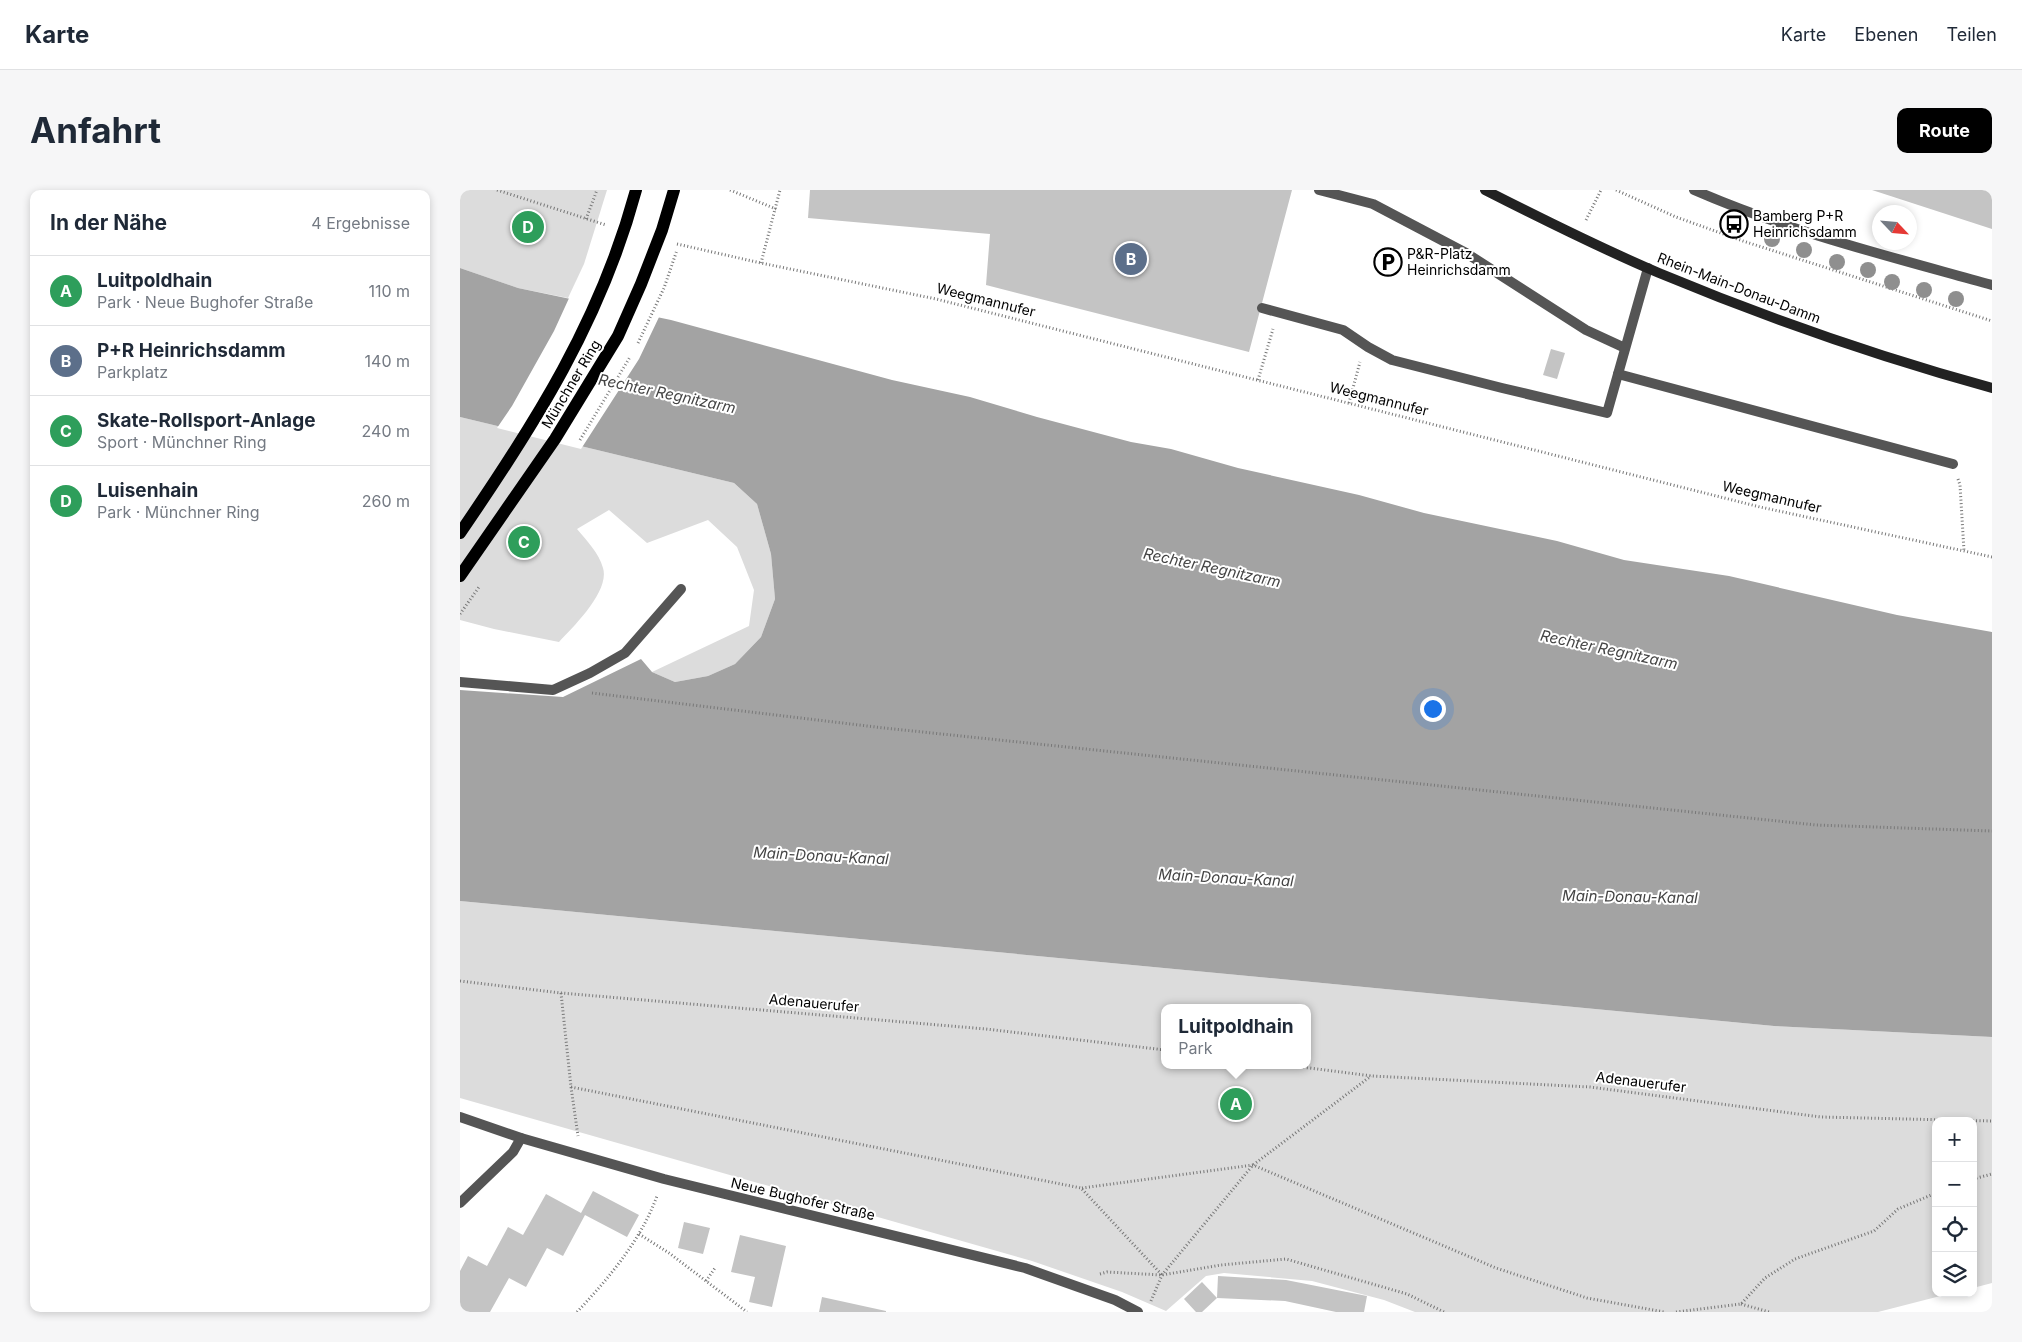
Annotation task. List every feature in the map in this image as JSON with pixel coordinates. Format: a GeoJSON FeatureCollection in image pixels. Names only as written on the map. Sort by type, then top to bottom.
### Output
{"type":"FeatureCollection","features":[{"type":"Feature","properties":{"kind":"main road","name":"Münchner Ring"},"geometry":{"type":"LineString","coordinates":[[460,533],[530,428],[588,324],[602,291],[636,190]]}},
{"type":"Feature","properties":{"kind":"main road","name":"Münchner Ring"},"geometry":{"type":"LineString","coordinates":[[460,576],[555,439],[618,336],[642,284],[662,230],[674,190]]}},
{"type":"Feature","properties":{"kind":"street"},"geometry":{"type":"LineString","coordinates":[[1319,190],[1372,204],[1466,253],[1586,330],[1626,348]]}},
{"type":"Feature","properties":{"kind":"street","name":"Rhein-Main-Donau-Damm"},"geometry":{"type":"LineString","coordinates":[[1485,190],[1578,237],[1648,268],[1766,315],[1880,355],[1992,388]]}},
{"type":"Feature","properties":{"kind":"street"},"geometry":{"type":"LineString","coordinates":[[1694,190],[1734,206],[1843,242],[1992,286]]}},
{"type":"Feature","properties":{"kind":"street"},"geometry":{"type":"LineString","coordinates":[[1262,308],[1306,318],[1343,330],[1392,360],[1607,413],[1648,268]]}},
{"type":"Feature","properties":{"kind":"street"},"geometry":{"type":"LineString","coordinates":[[1618,374],[1953,464]]}},
{"type":"Feature","properties":{"kind":"street"},"geometry":{"type":"LineString","coordinates":[[460,682],[553,690],[590,673],[625,653],[681,589]]}},
{"type":"Feature","properties":{"kind":"street","name":"Neue Bughofer Straße"},"geometry":{"type":"LineString","coordinates":[[460,1117],[521,1138],[664,1179],[1025,1268],[1067,1281],[1115,1300],[1138,1312]]}},
{"type":"Feature","properties":{"kind":"street"},"geometry":{"type":"LineString","coordinates":[[460,1203],[513,1152],[521,1138]]}},
{"type":"Feature","properties":{"kind":"path"},"geometry":{"type":"LineString","coordinates":[[586,219],[597,190]]}},
{"type":"Feature","properties":{"kind":"path"},"geometry":{"type":"LineString","coordinates":[[730,190],[776,209],[780,190]]}},
{"type":"Feature","properties":{"kind":"path"},"geometry":{"type":"LineString","coordinates":[[1578,237],[1601,190]]}},
{"type":"Feature","properties":{"kind":"path"},"geometry":{"type":"LineString","coordinates":[[1616,190],[1676,217],[1734,238],[1992,321]]}},
{"type":"Feature","properties":{"kind":"path","name":"Weegmannufer"},"geometry":{"type":"LineString","coordinates":[[776,209],[761,264],[936,299],[1760,507],[1992,557]]}},
{"type":"Feature","properties":{"kind":"path"},"geometry":{"type":"LineString","coordinates":[[604,232],[607,222]]}},
{"type":"Feature","properties":{"kind":"path"},"geometry":{"type":"LineString","coordinates":[[1258,380],[1278,312]]}},
{"type":"Feature","properties":{"kind":"path"},"geometry":{"type":"LineString","coordinates":[[1349,403],[1365,344]]}},
{"type":"Feature","properties":{"kind":"path"},"geometry":{"type":"LineString","coordinates":[[1953,464],[1960,485],[1964,551]]}},
{"type":"Feature","properties":{"kind":"path"},"geometry":{"type":"LineString","coordinates":[[588,692],[884,728],[1816,825],[1992,831]]}},
{"type":"Feature","properties":{"kind":"path","name":"Adenauerufer"},"geometry":{"type":"LineString","coordinates":[[460,981],[561,992],[986,1029],[1161,1050]]}},
{"type":"Feature","properties":{"kind":"path"},"geometry":{"type":"LineString","coordinates":[[561,992],[571,1088],[582,1156]]}},
{"type":"Feature","properties":{"kind":"path","name":"Adenauerufer"},"geometry":{"type":"LineString","coordinates":[[1311,1068],[1372,1076],[1590,1086],[1821,1117],[1992,1121]]}},
{"type":"Feature","properties":{"kind":"path"},"geometry":{"type":"LineString","coordinates":[[1150,1304],[1162,1275],[1253,1165],[1372,1076]]}},
{"type":"Feature","properties":{"kind":"path"},"geometry":{"type":"LineString","coordinates":[[571,1088],[1081,1188],[1253,1165],[1496,1268],[1587,1298],[1664,1312]]}},
{"type":"Feature","properties":{"kind":"path"},"geometry":{"type":"LineString","coordinates":[[1977,1178],[1992,1174]]}},
{"type":"Feature","properties":{"kind":"path"},"geometry":{"type":"LineString","coordinates":[[577,1312],[600,1287],[639,1234],[664,1179]]}},
{"type":"Feature","properties":{"kind":"path"},"geometry":{"type":"LineString","coordinates":[[1081,1188],[1162,1275]]}},
{"type":"Feature","properties":{"kind":"path"},"geometry":{"type":"LineString","coordinates":[[1741,1304],[1765,1278],[1795,1259],[1844,1240],[1874,1231],[1898,1210],[1932,1195]]}},
{"type":"Feature","properties":{"kind":"path"},"geometry":{"type":"LineString","coordinates":[[639,1234],[669,1253],[747,1312]]}},
{"type":"Feature","properties":{"kind":"path"},"geometry":{"type":"LineString","coordinates":[[1067,1281],[1107,1272],[1162,1275],[1221,1265],[1286,1259],[1407,1294],[1444,1312]]}},
{"type":"Feature","properties":{"kind":"path"},"geometry":{"type":"LineString","coordinates":[[706,1281],[715,1268]]}},
{"type":"Feature","properties":{"kind":"path"},"geometry":{"type":"LineString","coordinates":[[1676,1312],[1741,1304],[1769,1312]]}},
{"type":"Feature","properties":{"kind":"shaded area"},"geometry":{"type":"Polygon","coordinates":[[[460,190],[607,190],[584,264],[568,298],[518,288],[460,268],[460,190]]]}},
{"type":"Feature","properties":{"kind":"shaded area"},"geometry":{"type":"Polygon","coordinates":[[[460,417],[734,483],[757,504],[771,554],[775,599],[761,637],[735,664],[708,676],[675,682],[652,672],[749,626],[754,590],[737,547],[708,520],[647,543],[609,510],[577,529],[599,557],[604,577],[601,587],[589,608],[559,642],[460,620],[460,417]]]}},
{"type":"Feature","properties":{"kind":"shaded area"},"geometry":{"type":"Polygon","coordinates":[[[460,901],[1774,1026],[1992,1037],[1992,1283],[1977,1287],[1977,1117],[1932,1117],[1932,1297],[1936,1297],[1878,1312],[1415,1312],[1384,1300],[1312,1281],[1224,1273],[1206,1276],[1166,1311],[1122,1292],[1032,1261],[460,1098],[460,901]]]}},
{"type":"Feature","properties":{"kind":"water"},"geometry":{"type":"Polygon","coordinates":[[[460,268],[518,288],[671,320],[892,380],[970,397],[1131,442],[1171,449],[1238,468],[1359,495],[1424,513],[1557,541],[1624,560],[1729,576],[1897,615],[1992,632],[1992,1037],[1774,1026],[460,901],[460,690],[563,697],[641,659],[652,672],[675,682],[708,676],[735,664],[761,637],[775,599],[771,554],[757,504],[734,483],[460,417],[460,268]]]}},
{"type":"Feature","properties":{"kind":"pier"},"geometry":{"type":"Polygon","coordinates":[[[570,296],[660,315],[639,359],[581,449],[497,428],[512,406],[554,331],[570,296]]]}},
{"type":"Feature","properties":{"kind":"building"},"geometry":{"type":"Polygon","coordinates":[[[810,190],[1292,190],[1249,352],[986,285],[990,234],[808,218],[810,190]]]}},
{"type":"Feature","properties":{"kind":"building"},"geometry":{"type":"Polygon","coordinates":[[[1872,190],[1992,190],[1992,229],[1872,190]]]}},
{"type":"Feature","properties":{"kind":"building"},"geometry":{"type":"Polygon","coordinates":[[[1551,349],[1565,353],[1557,379],[1543,375],[1551,349]]]}},
{"type":"Feature","properties":{"kind":"building"},"geometry":{"type":"Polygon","coordinates":[[[593,1191],[639,1215],[627,1237],[585,1215],[563,1256],[547,1248],[526,1287],[509,1278],[490,1312],[460,1312],[460,1271],[468,1256],[487,1266],[508,1227],[523,1235],[546,1194],[581,1213],[593,1191]]]}},
{"type":"Feature","properties":{"kind":"building"},"geometry":{"type":"Polygon","coordinates":[[[684,1222],[710,1228],[703,1254],[678,1248],[684,1222]]]}},
{"type":"Feature","properties":{"kind":"building"},"geometry":{"type":"Polygon","coordinates":[[[740,1235],[786,1246],[772,1307],[749,1302],[755,1277],[731,1272],[740,1235]]]}},
{"type":"Feature","properties":{"kind":"building"},"geometry":{"type":"Polygon","coordinates":[[[1218,1276],[1286,1280],[1367,1296],[1364,1312],[1336,1312],[1285,1301],[1217,1298],[1218,1276]]]}},
{"type":"Feature","properties":{"kind":"building"},"geometry":{"type":"Polygon","coordinates":[[[1202,1282],[1217,1298],[1202,1312],[1196,1312],[1184,1299],[1202,1282]]]}},
{"type":"Feature","properties":{"kind":"building"},"geometry":{"type":"Polygon","coordinates":[[[822,1297],[886,1311],[886,1312],[819,1312],[822,1297]]]}},
{"type":"Feature","properties":{"kind":"place","name":"Bamberg P+R Heinrichsdamm"},"geometry":{"type":"Point","coordinates":[1734,224]}},
{"type":"Feature","properties":{"kind":"place","name":"Luisenhain"},"geometry":{"type":"Point","coordinates":[528,227]}},
{"type":"Feature","properties":{"kind":"place","name":"P+R Heinrichsdamm"},"geometry":{"type":"Point","coordinates":[1131,259]}},
{"type":"Feature","properties":{"kind":"place","name":"P&R-Platz Heinrichsdamm"},"geometry":{"type":"Point","coordinates":[1388,262]}},
{"type":"Feature","properties":{"kind":"place","name":"Skate-Rollsport-Anlage"},"geometry":{"type":"Point","coordinates":[524,542]}},
{"type":"Feature","properties":{"kind":"place","name":"Luitpoldhain"},"geometry":{"type":"Point","coordinates":[1236,1104]}},
{"type":"Feature","properties":{"kind":"water label","name":"Rechter Regnitzarm"},"geometry":{"type":"Point","coordinates":[667,394]}},
{"type":"Feature","properties":{"kind":"water label","name":"Rechter Regnitzarm"},"geometry":{"type":"Point","coordinates":[1212,568]}},
{"type":"Feature","properties":{"kind":"water label","name":"Rechter Regnitzarm"},"geometry":{"type":"Point","coordinates":[1609,650]}},
{"type":"Feature","properties":{"kind":"water label","name":"Main-Donau-Kanal"},"geometry":{"type":"Point","coordinates":[821,856]}},
{"type":"Feature","properties":{"kind":"water label","name":"Main-Donau-Kanal"},"geometry":{"type":"Point","coordinates":[1226,878]}},
{"type":"Feature","properties":{"kind":"water label","name":"Main-Donau-Kanal"},"geometry":{"type":"Point","coordinates":[1630,897]}}]}
